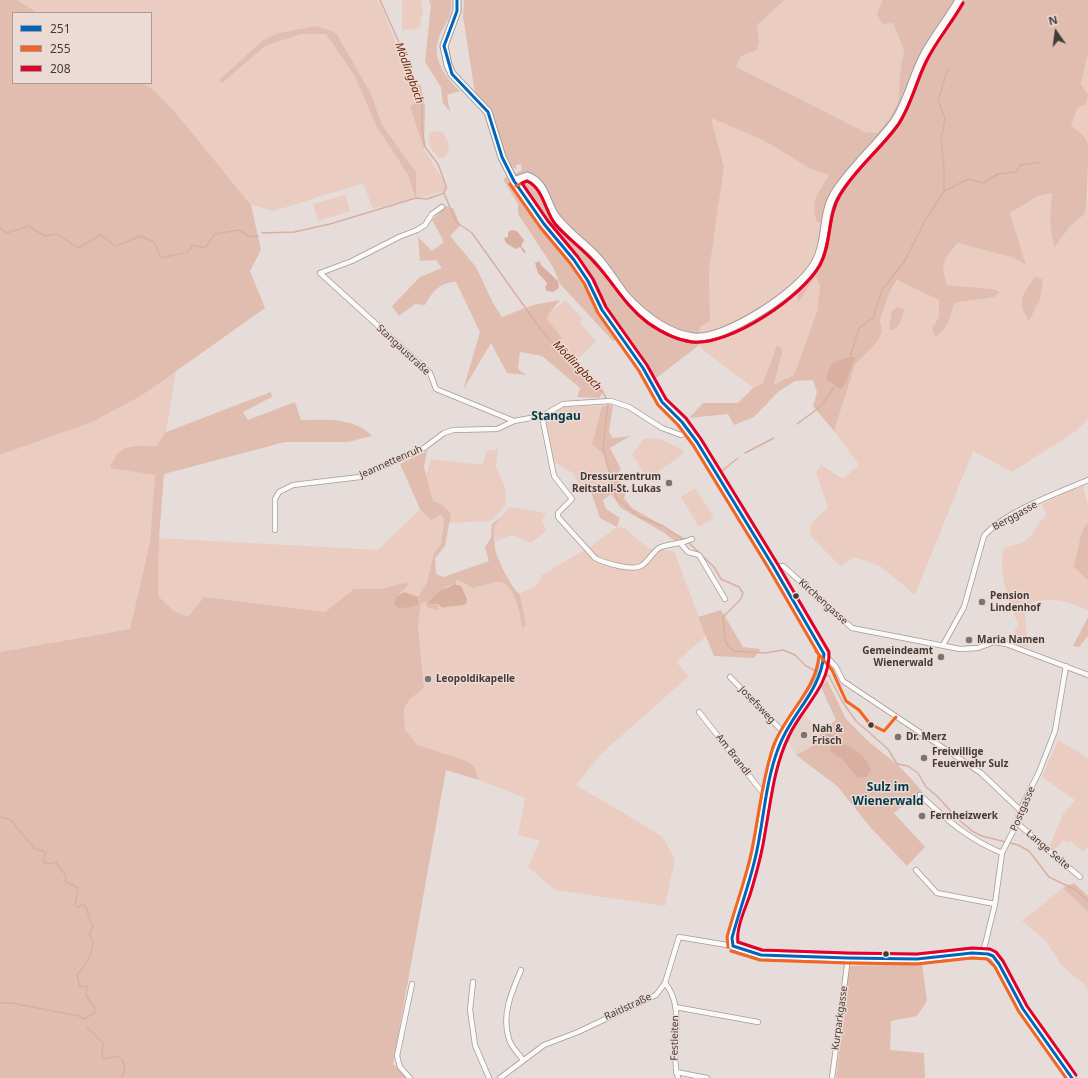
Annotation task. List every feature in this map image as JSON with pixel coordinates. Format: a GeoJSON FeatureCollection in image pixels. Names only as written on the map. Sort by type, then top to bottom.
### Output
{"type":"FeatureCollection","features":[{"type":"Feature","properties":{"kind":"main road"},"geometry":{"type":"LineString","coordinates":[[457,0],[457,11],[445,38],[444,46],[448,65],[452,74],[488,112],[502,157],[514,181],[536,213],[574,260],[588,281],[614,329],[643,368],[662,402],[690,432],[773,566],[824,654],[824,665],[819,684],[791,720],[784,734],[775,761],[754,865],[734,932],[733,946],[761,955],[917,959],[984,953],[993,956],[999,964],[1023,1009],[1072,1078]]}},
{"type":"Feature","properties":{"kind":"main road"},"geometry":{"type":"LineString","coordinates":[[514,181],[527,176],[537,181],[558,220],[599,259],[622,291],[637,308],[654,321],[665,328],[692,337],[704,337],[723,331],[778,301],[797,286],[812,269],[822,248],[826,212],[831,199],[844,179],[894,121],[924,54],[959,0]]}},
{"type":"Feature","properties":{"kind":"street","name":"Stangaustraße"},"geometry":{"type":"LineString","coordinates":[[442,207],[432,214],[425,225],[417,230],[320,273],[430,374],[436,389],[514,421]]}},
{"type":"Feature","properties":{"kind":"street"},"geometry":{"type":"LineString","coordinates":[[514,421],[542,416],[563,404],[611,401],[629,407],[662,428],[681,435],[690,432]]}},
{"type":"Feature","properties":{"kind":"street"},"geometry":{"type":"LineString","coordinates":[[542,416],[554,476],[572,499],[558,512],[558,517],[595,558],[602,562],[633,568],[641,566],[659,548],[683,543],[692,539]]}},
{"type":"Feature","properties":{"kind":"street","name":"Jeannettenruh"},"geometry":{"type":"LineString","coordinates":[[275,530],[275,499],[280,492],[293,485],[360,477],[424,448],[444,433],[454,430],[497,429],[514,421]]}},
{"type":"Feature","properties":{"kind":"street","name":"Berggasse"},"geometry":{"type":"LineString","coordinates":[[943,645],[964,607],[984,536],[990,529],[1006,519],[1088,480]]}},
{"type":"Feature","properties":{"kind":"street"},"geometry":{"type":"LineString","coordinates":[[683,543],[688,552],[699,555],[725,599]]}},
{"type":"Feature","properties":{"kind":"street","name":"Kirchengasse"},"geometry":{"type":"LineString","coordinates":[[773,566],[783,566],[852,628],[960,649],[978,648],[994,642],[1006,644],[1066,666]]}},
{"type":"Feature","properties":{"kind":"street"},"geometry":{"type":"LineString","coordinates":[[824,654],[836,667],[843,681],[982,773],[1008,800],[1020,810]]}},
{"type":"Feature","properties":{"kind":"street"},"geometry":{"type":"LineString","coordinates":[[1066,666],[1088,675]]}},
{"type":"Feature","properties":{"kind":"street","name":"Postgasse"},"geometry":{"type":"LineString","coordinates":[[984,953],[995,904],[1002,853],[1017,823],[1020,810],[1039,772],[1055,731],[1066,666]]}},
{"type":"Feature","properties":{"kind":"street","name":"Josefsweg"},"geometry":{"type":"LineString","coordinates":[[730,677],[784,734]]}},
{"type":"Feature","properties":{"kind":"street","name":"Am Brandl"},"geometry":{"type":"LineString","coordinates":[[699,712],[767,799]]}},
{"type":"Feature","properties":{"kind":"street"},"geometry":{"type":"LineString","coordinates":[[920,795],[960,831],[982,844],[1002,853]]}},
{"type":"Feature","properties":{"kind":"street","name":"Lange Seite"},"geometry":{"type":"LineString","coordinates":[[1017,823],[1080,877]]}},
{"type":"Feature","properties":{"kind":"street"},"geometry":{"type":"LineString","coordinates":[[916,870],[937,893],[995,904]]}},
{"type":"Feature","properties":{"kind":"street","name":"Raitlstraße"},"geometry":{"type":"LineString","coordinates":[[500,1078],[544,1045],[578,1032],[656,994],[664,983],[679,937],[733,946]]}},
{"type":"Feature","properties":{"kind":"street","name":"Kurparkgasse"},"geometry":{"type":"LineString","coordinates":[[832,1078],[848,958]]}},
{"type":"Feature","properties":{"kind":"street"},"geometry":{"type":"LineString","coordinates":[[521,970],[509,999],[506,1026],[509,1041],[523,1060]]}},
{"type":"Feature","properties":{"kind":"street"},"geometry":{"type":"LineString","coordinates":[[473,982],[470,1010],[475,1045],[490,1078]]}},
{"type":"Feature","properties":{"kind":"street","name":"Festleiten"},"geometry":{"type":"LineString","coordinates":[[664,983],[671,990],[675,1007],[677,1028],[674,1056],[678,1078]]}},
{"type":"Feature","properties":{"kind":"street"},"geometry":{"type":"LineString","coordinates":[[410,1078],[400,1067],[397,1056],[412,984]]}},
{"type":"Feature","properties":{"kind":"street"},"geometry":{"type":"LineString","coordinates":[[675,1007],[758,1022]]}},
{"type":"Feature","properties":{"kind":"street","name":"Festleiten"},"geometry":{"type":"LineString","coordinates":[[676,1072],[707,1078]]}},
{"type":"Feature","properties":{"kind":"shaded area"},"geometry":{"type":"Polygon","coordinates":[[[0,0],[17,0],[36,12],[12,12],[12,84],[144,84],[155,91],[175,112],[251,205],[261,250],[250,271],[265,308],[141,396],[92,422],[0,455],[0,0]]]}},
{"type":"Feature","properties":{"kind":"shaded area"},"geometry":{"type":"Polygon","coordinates":[[[17,0],[377,0],[384,12],[418,100],[410,107],[424,149],[449,190],[373,209],[363,183],[274,211],[251,205],[175,112],[155,91],[144,84],[152,84],[152,12],[36,12],[17,0]]]}},
{"type":"Feature","properties":{"kind":"shaded area"},"geometry":{"type":"Polygon","coordinates":[[[402,0],[421,0],[423,9],[419,29],[402,30],[402,0]]]}},
{"type":"Feature","properties":{"kind":"shaded area"},"geometry":{"type":"Polygon","coordinates":[[[429,0],[451,0],[451,12],[440,35],[437,48],[437,55],[442,69],[450,81],[460,91],[447,95],[450,112],[443,103],[441,87],[425,62],[431,5],[429,0]]]}},
{"type":"Feature","properties":{"kind":"shaded area"},"geometry":{"type":"Polygon","coordinates":[[[464,0],[785,0],[757,25],[759,42],[757,50],[741,56],[736,67],[865,132],[877,133],[889,119],[898,102],[900,73],[904,50],[893,23],[881,23],[877,13],[883,0],[1088,0],[1088,54],[1081,84],[1088,94],[1086,105],[1077,108],[1071,126],[1083,136],[1088,144],[1085,214],[1071,225],[1054,248],[1050,223],[1052,193],[1038,196],[1010,213],[1026,265],[1011,257],[958,243],[949,254],[945,262],[944,271],[947,285],[993,289],[1000,292],[994,297],[954,303],[950,318],[943,331],[935,337],[932,328],[939,317],[939,300],[897,280],[889,293],[880,320],[882,332],[877,342],[855,365],[834,431],[813,406],[817,392],[813,380],[795,381],[778,392],[754,417],[734,425],[728,414],[689,418],[703,403],[738,403],[753,388],[763,383],[777,345],[783,349],[774,385],[794,375],[817,311],[820,285],[815,277],[798,303],[797,297],[804,282],[819,265],[825,250],[829,225],[817,222],[814,208],[816,197],[829,175],[811,169],[763,140],[711,118],[724,167],[709,271],[710,321],[700,327],[698,346],[655,379],[625,336],[613,341],[560,284],[553,267],[518,214],[518,204],[503,179],[522,170],[521,164],[516,165],[517,169],[511,167],[494,118],[483,101],[475,94],[463,16],[464,0]],[[856,357],[827,379],[841,390],[856,357]]]}},
{"type":"Feature","properties":{"kind":"shaded area"},"geometry":{"type":"Polygon","coordinates":[[[785,0],[883,0],[885,24],[893,23],[904,50],[900,73],[898,102],[889,119],[877,133],[865,132],[736,67],[741,56],[759,42],[757,25],[785,0]]]}},
{"type":"Feature","properties":{"kind":"shaded area"},"geometry":{"type":"Polygon","coordinates":[[[317,26],[336,33],[370,92],[382,125],[416,172],[416,198],[407,173],[377,127],[355,76],[326,34],[301,34],[265,46],[222,83],[219,80],[262,41],[279,33],[317,26]]]}},
{"type":"Feature","properties":{"kind":"shaded area"},"geometry":{"type":"Polygon","coordinates":[[[1088,54],[1088,94],[1081,84],[1088,54]]]}},
{"type":"Feature","properties":{"kind":"shaded area"},"geometry":{"type":"Polygon","coordinates":[[[411,81],[421,86],[425,106],[424,149],[410,107],[418,100],[411,81]]]}},
{"type":"Feature","properties":{"kind":"shaded area"},"geometry":{"type":"Polygon","coordinates":[[[1088,94],[1088,143],[1081,133],[1071,126],[1077,107],[1088,94]]]}},
{"type":"Feature","properties":{"kind":"shaded area"},"geometry":{"type":"Polygon","coordinates":[[[711,118],[763,140],[811,169],[829,175],[817,195],[821,222],[820,236],[797,298],[814,277],[820,285],[817,311],[794,375],[774,386],[783,349],[777,345],[763,383],[753,388],[698,346],[700,327],[710,321],[709,271],[724,167],[711,118]]]}},
{"type":"Feature","properties":{"kind":"shaded area"},"geometry":{"type":"Polygon","coordinates":[[[435,131],[443,132],[448,141],[449,148],[445,157],[439,158],[430,147],[429,133],[435,131]]]}},
{"type":"Feature","properties":{"kind":"shaded area"},"geometry":{"type":"Polygon","coordinates":[[[1053,192],[1050,223],[1054,248],[1071,225],[1085,214],[1088,196],[1088,419],[1076,431],[1012,472],[973,451],[915,595],[880,566],[854,557],[841,567],[810,535],[811,524],[828,507],[816,473],[821,465],[843,479],[859,465],[834,431],[855,365],[877,342],[882,332],[880,320],[889,293],[898,280],[939,300],[939,317],[932,328],[935,336],[950,318],[954,303],[994,297],[993,289],[947,285],[944,262],[949,254],[959,243],[1011,257],[1026,265],[1010,213],[1038,196],[1053,192]]]}},
{"type":"Feature","properties":{"kind":"shaded area"},"geometry":{"type":"Polygon","coordinates":[[[345,195],[350,211],[318,221],[313,204],[345,195]]]}},
{"type":"Feature","properties":{"kind":"shaded area"},"geometry":{"type":"Polygon","coordinates":[[[446,206],[454,209],[460,226],[450,236],[476,267],[493,303],[502,317],[533,305],[560,300],[546,318],[562,338],[558,342],[575,362],[604,391],[599,398],[577,397],[580,388],[542,356],[520,352],[518,369],[526,375],[507,373],[491,343],[463,390],[480,332],[456,282],[450,282],[441,286],[434,292],[425,305],[415,304],[399,316],[392,306],[420,277],[442,268],[436,260],[420,261],[418,237],[432,251],[444,242],[432,220],[446,206]]]}},
{"type":"Feature","properties":{"kind":"shaded area"},"geometry":{"type":"Polygon","coordinates":[[[512,230],[517,231],[524,240],[521,246],[526,252],[524,253],[520,247],[516,249],[506,243],[504,238],[508,237],[508,232],[512,230]]]}},
{"type":"Feature","properties":{"kind":"shaded area"},"geometry":{"type":"Polygon","coordinates":[[[540,261],[540,264],[558,281],[559,288],[553,292],[547,291],[545,288],[547,283],[538,273],[535,263],[540,261]]]}},
{"type":"Feature","properties":{"kind":"shaded area"},"geometry":{"type":"Polygon","coordinates":[[[1035,276],[1043,280],[1040,299],[1029,321],[1022,308],[1022,302],[1025,293],[1035,276]]]}},
{"type":"Feature","properties":{"kind":"shaded area"},"geometry":{"type":"Polygon","coordinates":[[[565,300],[582,318],[579,322],[596,341],[575,362],[558,342],[562,338],[545,318],[565,300]]]}},
{"type":"Feature","properties":{"kind":"shaded area"},"geometry":{"type":"Polygon","coordinates":[[[897,307],[905,309],[898,326],[889,330],[892,311],[897,307]]]}},
{"type":"Feature","properties":{"kind":"shaded area"},"geometry":{"type":"Polygon","coordinates":[[[850,357],[856,357],[846,382],[841,390],[826,379],[829,369],[834,362],[850,357]]]}},
{"type":"Feature","properties":{"kind":"shaded area"},"geometry":{"type":"Polygon","coordinates":[[[176,370],[166,432],[156,446],[129,446],[110,467],[155,475],[150,542],[130,629],[0,652],[0,455],[92,422],[141,396],[176,370]]]}},
{"type":"Feature","properties":{"kind":"shaded area"},"geometry":{"type":"Polygon","coordinates":[[[271,392],[272,397],[243,412],[248,420],[295,402],[301,420],[329,420],[348,423],[356,425],[372,436],[348,442],[285,442],[164,474],[159,538],[158,596],[174,611],[188,617],[204,597],[325,612],[354,589],[381,589],[407,582],[407,587],[397,596],[419,600],[418,597],[427,582],[434,553],[441,544],[444,520],[441,515],[431,520],[420,509],[400,464],[427,451],[424,467],[433,501],[443,505],[451,513],[445,546],[435,558],[436,574],[443,577],[489,561],[485,547],[491,538],[492,524],[502,516],[494,526],[495,548],[505,573],[520,594],[526,625],[522,629],[516,601],[504,583],[495,582],[473,588],[457,579],[455,584],[446,587],[434,605],[438,604],[438,610],[428,608],[425,602],[421,603],[418,626],[424,688],[410,699],[404,708],[405,730],[418,745],[467,761],[474,766],[479,780],[446,770],[393,1064],[411,1078],[0,1078],[0,652],[130,629],[150,542],[155,475],[110,468],[114,460],[118,454],[128,447],[156,446],[166,432],[271,392]]]}},
{"type":"Feature","properties":{"kind":"shaded area"},"geometry":{"type":"Polygon","coordinates":[[[613,405],[609,432],[613,438],[630,436],[610,448],[621,469],[616,476],[626,493],[624,498],[632,508],[684,538],[676,542],[663,532],[621,508],[611,494],[603,500],[606,509],[620,518],[617,527],[600,518],[591,492],[604,489],[612,479],[605,456],[592,444],[602,406],[613,405]]]}},
{"type":"Feature","properties":{"kind":"shaded area"},"geometry":{"type":"Polygon","coordinates":[[[602,406],[592,444],[605,456],[612,479],[604,489],[582,494],[574,474],[553,461],[545,417],[563,407],[602,406]]]}},
{"type":"Feature","properties":{"kind":"shaded area"},"geometry":{"type":"Polygon","coordinates":[[[652,438],[663,440],[684,451],[682,455],[648,479],[632,455],[643,439],[652,438]]]}},
{"type":"Feature","properties":{"kind":"shaded area"},"geometry":{"type":"Polygon","coordinates":[[[498,449],[496,467],[504,484],[506,495],[505,506],[491,521],[448,523],[451,513],[443,505],[433,501],[426,476],[431,459],[482,465],[487,451],[498,449]]]}},
{"type":"Feature","properties":{"kind":"shaded area"},"geometry":{"type":"Polygon","coordinates":[[[1083,485],[1088,506],[1088,610],[1064,601],[1048,599],[1032,603],[1024,607],[1028,648],[1010,642],[1018,624],[1008,597],[1003,576],[1002,557],[1004,548],[1021,543],[1030,536],[1046,515],[1042,504],[1083,485]]]}},
{"type":"Feature","properties":{"kind":"shaded area"},"geometry":{"type":"Polygon","coordinates":[[[695,488],[714,518],[699,527],[681,497],[695,488]]]}},
{"type":"Feature","properties":{"kind":"shaded area"},"geometry":{"type":"Polygon","coordinates":[[[509,507],[546,513],[542,520],[546,531],[531,543],[512,535],[496,541],[494,526],[509,507]]]}},
{"type":"Feature","properties":{"kind":"shaded area"},"geometry":{"type":"Polygon","coordinates":[[[420,509],[431,519],[441,515],[444,520],[441,544],[434,553],[427,583],[418,597],[404,592],[397,596],[407,588],[406,582],[381,589],[354,589],[325,612],[204,597],[188,617],[174,611],[158,596],[159,538],[378,550],[420,509]]]}},
{"type":"Feature","properties":{"kind":"shaded area"},"geometry":{"type":"Polygon","coordinates":[[[1088,522],[1088,580],[1073,566],[1077,555],[1080,538],[1084,527],[1088,522]]]}},
{"type":"Feature","properties":{"kind":"shaded area"},"geometry":{"type":"Polygon","coordinates":[[[617,527],[625,528],[648,548],[674,551],[706,636],[676,662],[689,676],[601,754],[576,785],[662,836],[675,859],[665,906],[555,890],[528,867],[540,841],[518,835],[525,798],[479,780],[474,766],[467,761],[418,745],[405,730],[404,708],[410,699],[424,688],[418,626],[421,603],[425,602],[438,609],[438,604],[442,608],[451,604],[460,606],[458,584],[455,584],[457,579],[473,588],[501,582],[510,589],[513,595],[518,609],[522,629],[526,625],[520,594],[537,585],[542,575],[593,545],[617,527]]]}},
{"type":"Feature","properties":{"kind":"shaded area"},"geometry":{"type":"Polygon","coordinates":[[[455,584],[461,586],[467,599],[466,604],[442,608],[438,604],[429,604],[429,601],[440,591],[455,584]]]}},
{"type":"Feature","properties":{"kind":"shaded area"},"geometry":{"type":"Polygon","coordinates":[[[404,592],[418,597],[418,604],[411,607],[399,608],[394,604],[397,596],[404,592]]]}},
{"type":"Feature","properties":{"kind":"shaded area"},"geometry":{"type":"Polygon","coordinates":[[[721,610],[743,647],[761,649],[754,658],[714,656],[698,617],[721,610]]]}},
{"type":"Feature","properties":{"kind":"shaded area"},"geometry":{"type":"Polygon","coordinates":[[[1088,617],[1088,636],[1079,647],[1073,646],[1088,617]]]}},
{"type":"Feature","properties":{"kind":"shaded area"},"geometry":{"type":"Polygon","coordinates":[[[827,680],[846,719],[868,741],[900,767],[922,791],[894,813],[925,847],[907,866],[871,828],[837,786],[796,755],[811,747],[823,730],[836,720],[821,687],[827,680]]]}},
{"type":"Feature","properties":{"kind":"shaded area"},"geometry":{"type":"Polygon","coordinates":[[[801,712],[823,730],[811,747],[796,755],[787,740],[801,712]]]}},
{"type":"Feature","properties":{"kind":"shaded area"},"geometry":{"type":"Polygon","coordinates":[[[828,732],[836,737],[837,742],[847,745],[862,756],[871,770],[866,777],[858,778],[842,759],[830,751],[832,744],[823,739],[828,732]]]}},
{"type":"Feature","properties":{"kind":"shaded area"},"geometry":{"type":"Polygon","coordinates":[[[1058,740],[1088,758],[1088,847],[1083,851],[1070,841],[1068,843],[1064,840],[1053,851],[1049,847],[1063,814],[1075,800],[1042,777],[1058,740]]]}},
{"type":"Feature","properties":{"kind":"shaded area"},"geometry":{"type":"Polygon","coordinates":[[[1074,883],[1088,896],[1088,912],[1063,888],[1074,883]]]}},
{"type":"Feature","properties":{"kind":"shaded area"},"geometry":{"type":"Polygon","coordinates":[[[1063,888],[1088,912],[1088,990],[1083,983],[1062,966],[1046,941],[1022,921],[1063,888]]]}},
{"type":"Feature","properties":{"kind":"shaded area"},"geometry":{"type":"Polygon","coordinates":[[[922,964],[927,1001],[917,1016],[891,1021],[890,1050],[924,1053],[925,1078],[836,1078],[849,966],[922,964]]]}},
{"type":"Feature","properties":{"kind":"waterway","name":"Mödlingbach"},"geometry":{"type":"LineString","coordinates":[[380,0],[405,56],[422,105],[422,129],[425,147],[438,164],[446,186],[444,193],[456,222],[472,233],[539,327],[561,353],[604,394],[608,404],[603,449],[617,499],[638,516],[663,526],[684,540]]}},
{"type":"Feature","properties":{"kind":"waterway"},"geometry":{"type":"LineString","coordinates":[[850,357],[859,328],[873,318],[882,290],[904,262],[926,219],[944,191],[944,168],[941,141],[945,118],[938,101],[948,68]]}},
{"type":"Feature","properties":{"kind":"waterway"},"geometry":{"type":"LineString","coordinates":[[944,191],[969,179],[983,183],[998,174],[1016,172],[1020,165],[1041,162]]}},
{"type":"Feature","properties":{"kind":"waterway"},"geometry":{"type":"LineString","coordinates":[[262,233],[294,232],[330,224],[416,198],[427,199],[444,193]]}},
{"type":"Feature","properties":{"kind":"waterway"},"geometry":{"type":"LineString","coordinates":[[0,228],[7,233],[28,226],[45,236],[57,234],[78,248],[101,235],[115,246],[141,236],[154,242],[161,258],[183,253]]}},
{"type":"Feature","properties":{"kind":"waterway"},"geometry":{"type":"LineString","coordinates":[[187,252],[193,245],[205,248],[215,234],[239,230],[251,237],[258,236]]}},
{"type":"Feature","properties":{"kind":"waterway"},"geometry":{"type":"LineString","coordinates":[[797,424],[820,407],[835,386]]}},
{"type":"Feature","properties":{"kind":"waterway"},"geometry":{"type":"LineString","coordinates":[[745,453],[774,438]]}},
{"type":"Feature","properties":{"kind":"waterway"},"geometry":{"type":"LineString","coordinates":[[722,471],[738,458]]}},
{"type":"Feature","properties":{"kind":"waterway"},"geometry":{"type":"LineString","coordinates":[[731,491],[738,501]]}},
{"type":"Feature","properties":{"kind":"waterway"},"geometry":{"type":"LineString","coordinates":[[740,504],[747,514]]}},
{"type":"Feature","properties":{"kind":"waterway"},"geometry":{"type":"LineString","coordinates":[[750,519],[768,547]]}},
{"type":"Feature","properties":{"kind":"waterway","name":"Mödlingbach"},"geometry":{"type":"LineString","coordinates":[[688,542],[714,567],[721,579],[739,587],[743,593],[741,599],[723,617],[725,639],[728,646],[734,651],[765,653],[783,650],[795,655],[806,666],[818,672]]}},
{"type":"Feature","properties":{"kind":"waterway","name":"Mödlingbach"},"geometry":{"type":"LineString","coordinates":[[823,674],[829,676],[842,701],[856,721],[888,749],[897,764],[908,766],[918,773],[926,787],[972,831],[982,836],[1018,845],[1029,851],[1049,877],[1076,890],[1088,901]]}},
{"type":"Feature","properties":{"kind":"waterway"},"geometry":{"type":"LineString","coordinates":[[0,817],[11,820],[35,849],[44,851],[45,855],[43,862],[50,864],[56,862],[66,876],[66,882],[78,888],[75,905],[78,907],[84,904],[86,907],[93,927],[89,934],[93,944],[87,961],[77,975],[80,987],[87,986],[86,995],[95,1008],[94,1013],[84,1019],[79,1016],[11,1003],[0,1003]]}},
{"type":"Feature","properties":{"kind":"waterway"},"geometry":{"type":"LineString","coordinates":[[87,1027],[103,1043],[102,1056],[105,1059],[118,1056],[123,1061],[125,1070],[121,1078]]}},
{"type":"Feature","properties":{"kind":"transit line","name":"251"},"geometry":{"type":"LineString","coordinates":[[457,0],[457,11],[444,46],[452,74],[488,112],[502,157],[514,181],[544,224],[574,260],[588,281],[602,310],[643,368],[662,402],[682,422],[697,442],[773,566],[824,654],[817,681],[790,724],[774,761],[768,786],[755,861],[732,938],[733,946]]}},
{"type":"Feature","properties":{"kind":"transit line","name":"255"},"geometry":{"type":"LineString","coordinates":[[516,186],[527,181],[537,189],[555,224],[590,258],[626,302],[648,323],[669,335],[692,342],[708,341],[726,336],[764,317],[798,291],[811,278],[824,257],[833,212],[840,195],[860,168],[891,134],[903,118],[930,54],[963,3]]}},
{"type":"Feature","properties":{"kind":"transit line","name":"208"},"geometry":{"type":"LineString","coordinates":[[963,3],[930,54],[903,118],[891,134],[860,168],[840,195],[833,212],[824,257],[811,278],[798,291],[764,317],[726,336],[708,341],[692,342],[669,335],[648,323],[626,302],[590,258],[555,224],[537,189],[527,181],[522,183],[548,221],[578,257],[593,279],[606,307],[647,365],[666,399],[686,418],[701,439],[777,563],[829,652],[825,676],[794,726],[784,747],[776,771],[761,857],[750,895],[743,912],[738,931],[738,942],[762,950],[848,953],[917,954],[972,948],[990,949],[996,952],[1003,961],[1027,1006],[1076,1075]]}},
{"type":"Feature","properties":{"kind":"transit line","name":"255"},"geometry":{"type":"LineString","coordinates":[[510,184],[540,227],[570,263],[584,283],[598,313],[639,371],[658,405],[678,425],[693,445],[769,569],[819,655],[817,668],[812,680],[778,735],[769,759],[750,860],[727,937],[728,947]]}},
{"type":"Feature","properties":{"kind":"transit line","name":"255"},"geometry":{"type":"LineString","coordinates":[[816,651],[832,670],[846,701],[859,710],[870,724],[884,731],[896,717]]}},
{"type":"Feature","properties":{"kind":"transit line","name":"251"},"geometry":{"type":"LineString","coordinates":[[733,946],[761,955],[848,958],[917,959],[972,953],[988,954],[993,956],[999,964],[1023,1009],[1072,1078]]}},
{"type":"Feature","properties":{"kind":"transit line","name":"255"},"geometry":{"type":"LineString","coordinates":[[731,951],[760,960],[848,963],[917,964],[972,958],[987,959],[995,967],[1019,1012],[1066,1078]]}},
{"type":"Feature","properties":{"kind":"place","name":"Dressurzentrum Reitstall-St. Lukas"},"geometry":{"type":"Point","coordinates":[669,483]}},
{"type":"Feature","properties":{"kind":"place","name":"Pension Lindenhof"},"geometry":{"type":"Point","coordinates":[982,602]}},
{"type":"Feature","properties":{"kind":"place","name":"Maria Namen"},"geometry":{"type":"Point","coordinates":[969,640]}},
{"type":"Feature","properties":{"kind":"place","name":"Gemeindeamt Wienerwald"},"geometry":{"type":"Point","coordinates":[941,657]}},
{"type":"Feature","properties":{"kind":"place","name":"Leopoldikapelle"},"geometry":{"type":"Point","coordinates":[428,679]}},
{"type":"Feature","properties":{"kind":"place","name":"Nah & Frisch"},"geometry":{"type":"Point","coordinates":[804,735]}},
{"type":"Feature","properties":{"kind":"place","name":"Dr. Merz"},"geometry":{"type":"Point","coordinates":[898,737]}},
{"type":"Feature","properties":{"kind":"place","name":"Freiwillige Feuerwehr Sulz"},"geometry":{"type":"Point","coordinates":[924,758]}},
{"type":"Feature","properties":{"kind":"place","name":"Fernheizwerk"},"geometry":{"type":"Point","coordinates":[922,816]}},
{"type":"Feature","properties":{"kind":"district","name":"Stangau"},"geometry":{"type":"Point","coordinates":[556,417]}},
{"type":"Feature","properties":{"kind":"district","name":"Sulz im Wienerwald"},"geometry":{"type":"Point","coordinates":[888,795]}}]}
